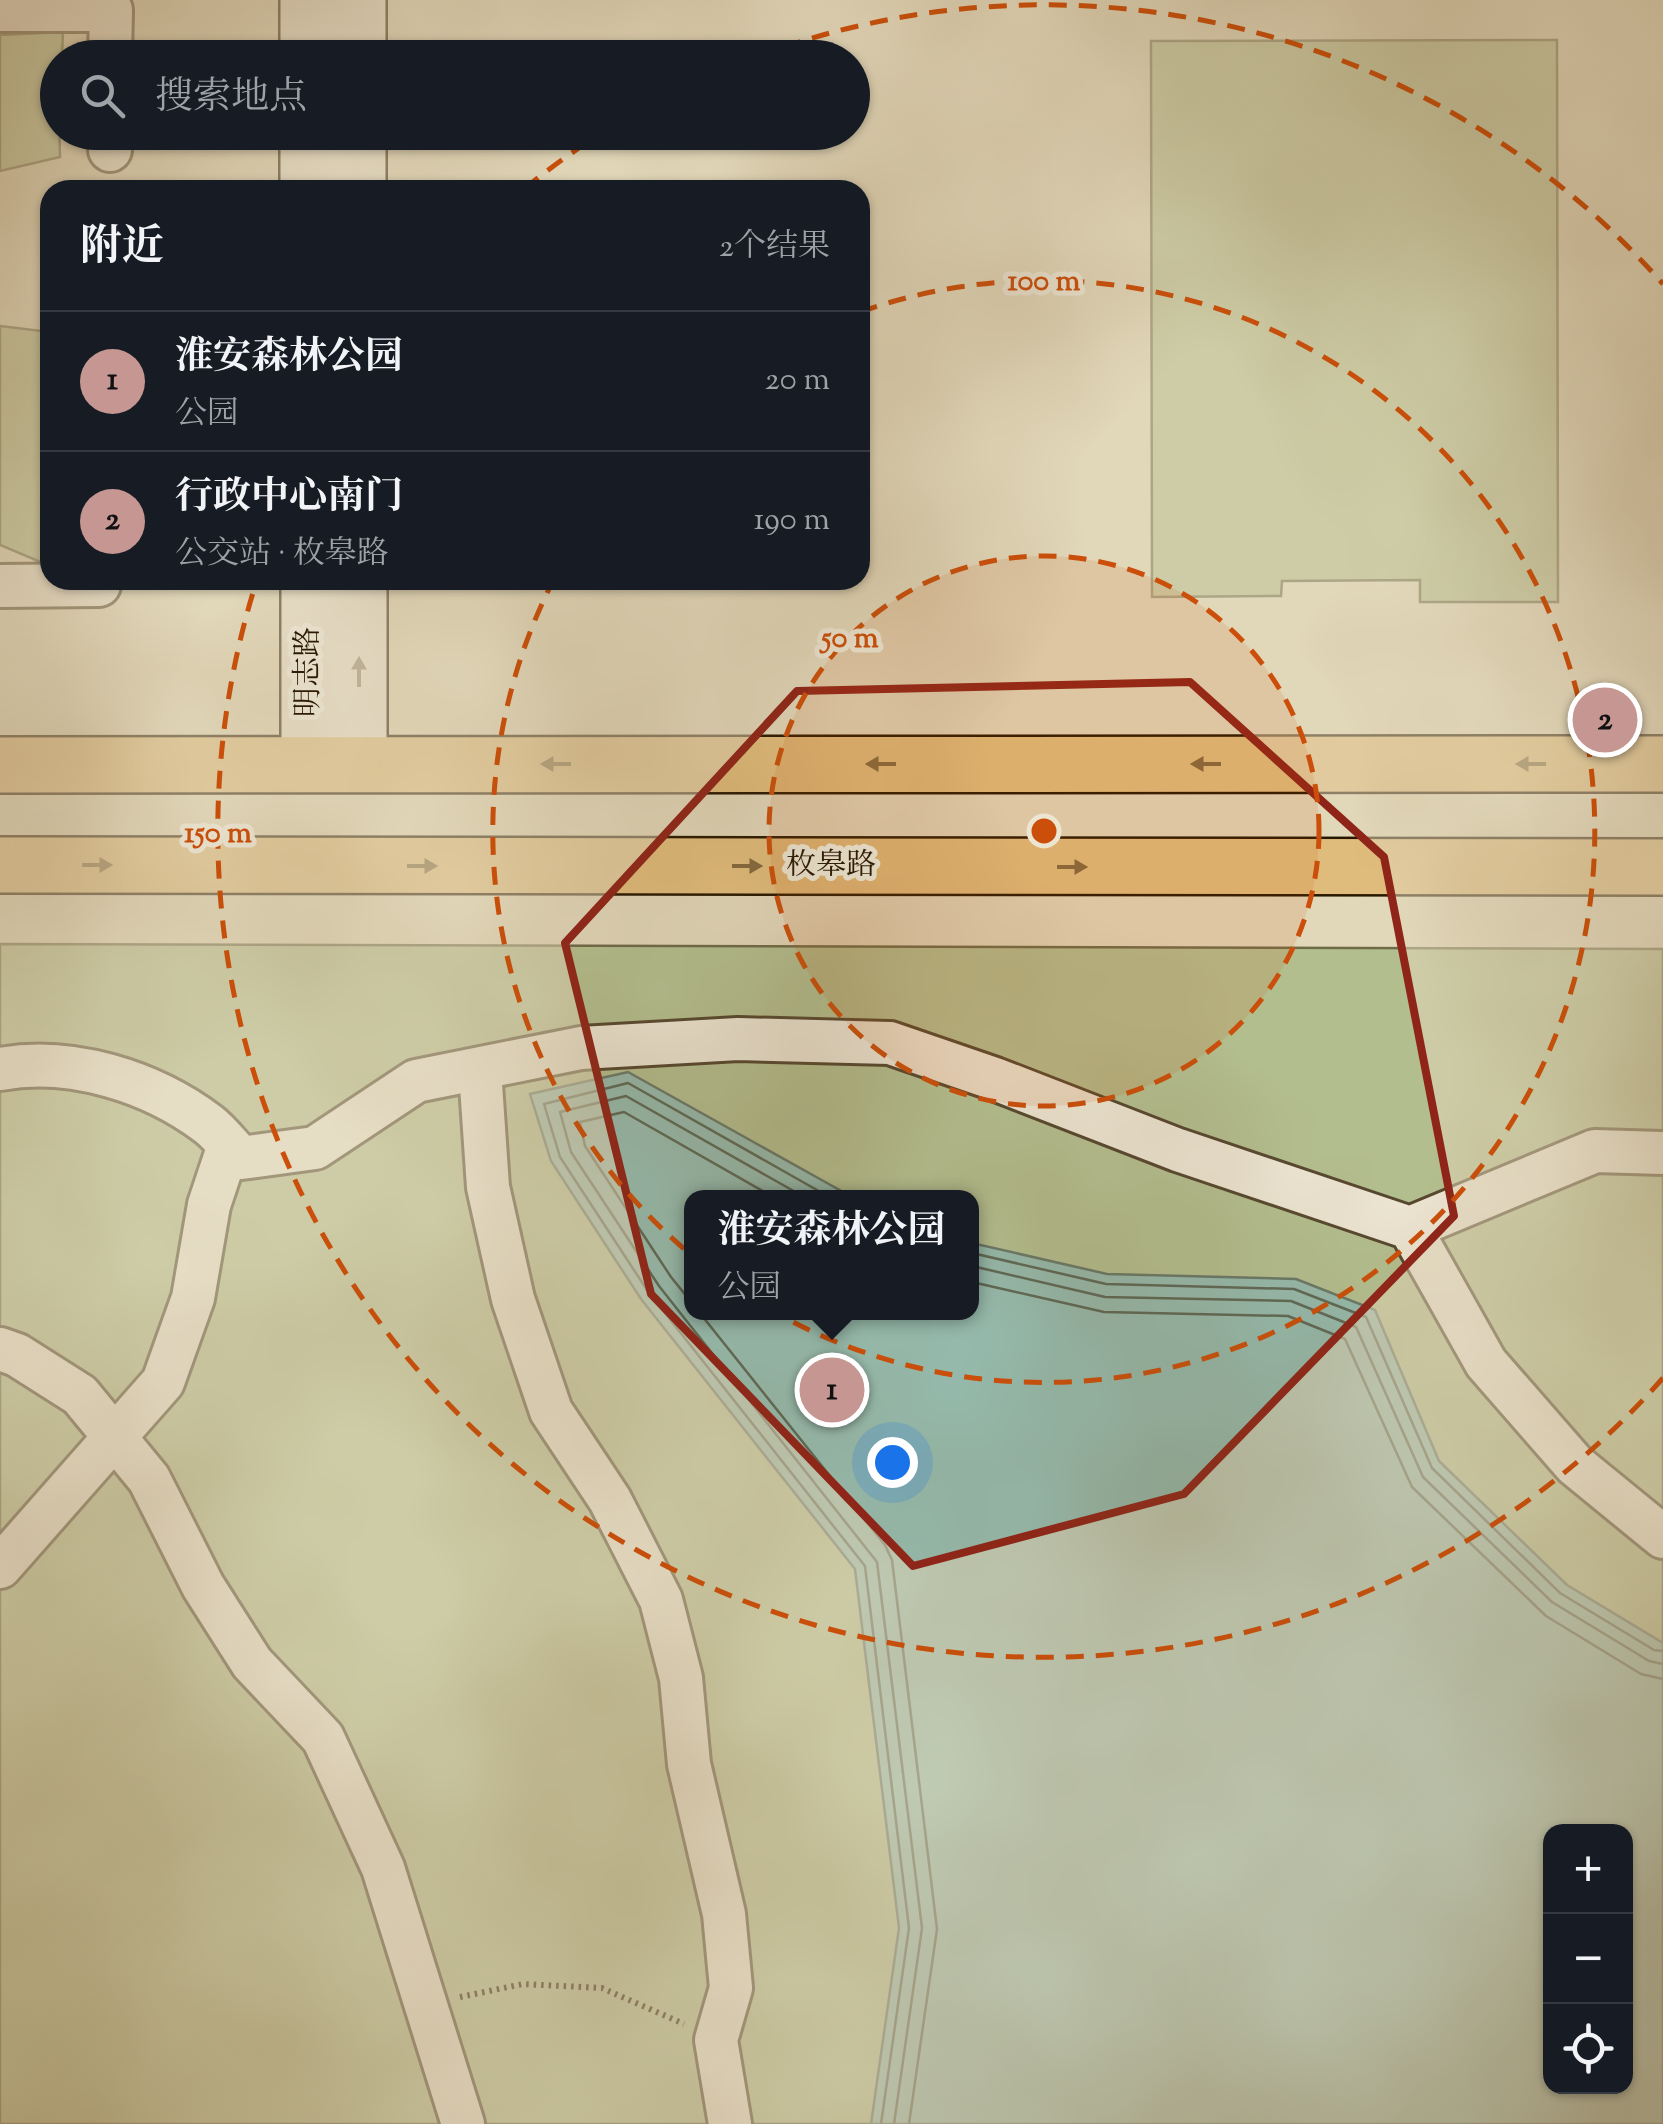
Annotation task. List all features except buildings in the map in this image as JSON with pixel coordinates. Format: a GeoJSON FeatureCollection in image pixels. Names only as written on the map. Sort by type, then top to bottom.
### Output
{"type":"FeatureCollection","features":[{"type":"Feature","properties":{"kind":"main road"},"geometry":{"type":"LineString","coordinates":[[0,764],[1663,764]]}},
{"type":"Feature","properties":{"kind":"main road","name":"枚皋路"},"geometry":{"type":"LineString","coordinates":[[0,865],[1663,868]]}},
{"type":"Feature","properties":{"kind":"street"},"geometry":{"type":"LineString","coordinates":[[308,0],[308,40]]}},
{"type":"Feature","properties":{"kind":"street"},"geometry":{"type":"LineString","coordinates":[[358,0],[358,40]]}},
{"type":"Feature","properties":{"kind":"street"},"geometry":{"type":"LineString","coordinates":[[0,10],[110,10],[110,40]]}},
{"type":"Feature","properties":{"kind":"street"},"geometry":{"type":"LineString","coordinates":[[308,150],[308,180]]}},
{"type":"Feature","properties":{"kind":"street"},"geometry":{"type":"LineString","coordinates":[[358,150],[358,180]]}},
{"type":"Feature","properties":{"kind":"street"},"geometry":{"type":"LineString","coordinates":[[0,586],[40,586]]}},
{"type":"Feature","properties":{"kind":"street","name":"明志路"},"geometry":{"type":"LineString","coordinates":[[310,590],[334,764]]}},
{"type":"Feature","properties":{"kind":"street","name":"明志路"},"geometry":{"type":"LineString","coordinates":[[334,764],[358,590]]}},
{"type":"Feature","properties":{"kind":"street"},"geometry":{"type":"LineString","coordinates":[[0,1069],[34,1063],[134,1081],[208,1124],[241,1158],[315,1148],[416,1081],[582,1048],[738,1038],[890,1043],[1178,1150],[1410,1228],[1595,1151],[1663,1153]]}},
{"type":"Feature","properties":{"kind":"street"},"geometry":{"type":"LineString","coordinates":[[480,1070],[488,1187],[526,1336],[551,1411],[610,1500],[661,1600],[681,1678],[689,1764],[724,1914],[731,1988],[716,2040],[730,2124]]}},
{"type":"Feature","properties":{"kind":"street"},"geometry":{"type":"LineString","coordinates":[[0,1567],[163,1382],[193,1298],[209,1205],[229,1146]]}},
{"type":"Feature","properties":{"kind":"street"},"geometry":{"type":"LineString","coordinates":[[1410,1228],[1486,1364],[1575,1466],[1663,1537]]}},
{"type":"Feature","properties":{"kind":"street"},"geometry":{"type":"LineString","coordinates":[[0,1349],[80,1395],[149,1479],[202,1586],[252,1662],[323,1738],[383,1868],[463,2124]]}},
{"type":"Feature","properties":{"kind":"path"},"geometry":{"type":"LineString","coordinates":[[427,2003],[522,1984],[602,1988],[716,2040]]}},
{"type":"Feature","properties":{"kind":"highlighted area"},"geometry":{"type":"Polygon","coordinates":[[[1190,682],[1384,857],[1454,1216],[1184,1494],[913,1566],[651,1294],[565,943],[797,691],[1190,682]]]}},
{"type":"Feature","properties":{"kind":"shaded area"},"geometry":{"type":"Polygon","coordinates":[[[63,32],[63,40],[40,40],[40,150],[60,150],[60,157],[0,171],[0,35],[63,32]]]}},
{"type":"Feature","properties":{"kind":"shaded area"},"geometry":{"type":"Polygon","coordinates":[[[1557,40],[1558,602],[1420,602],[1420,580],[1282,581],[1281,596],[1152,597],[1151,41],[1557,40]]]}},
{"type":"Feature","properties":{"kind":"shaded area"},"geometry":{"type":"Polygon","coordinates":[[[0,326],[40,331],[40,562],[0,545],[0,326]]]}},
{"type":"Feature","properties":{"kind":"shaded area"},"geometry":{"type":"Polygon","coordinates":[[[0,944],[1663,949],[1663,2124],[0,2124],[0,944]]]}},
{"type":"Feature","properties":{"kind":"water"},"geometry":{"type":"Polygon","coordinates":[[[628,1072],[839,1190],[684,1190],[684,1320],[979,1320],[979,1245],[1107,1274],[1296,1279],[1375,1310],[1439,1461],[1567,1585],[1663,1643],[1663,2124],[871,2124],[899,1928],[855,1569],[641,1299],[551,1161],[530,1094],[628,1072]]]}},
{"type":"Feature","properties":{"kind":"place","name":"行政中心南门"},"geometry":{"type":"Point","coordinates":[1605,720]}},
{"type":"Feature","properties":{"kind":"place","name":"淮安森林公园"},"geometry":{"type":"Point","coordinates":[832,1390]}}]}
